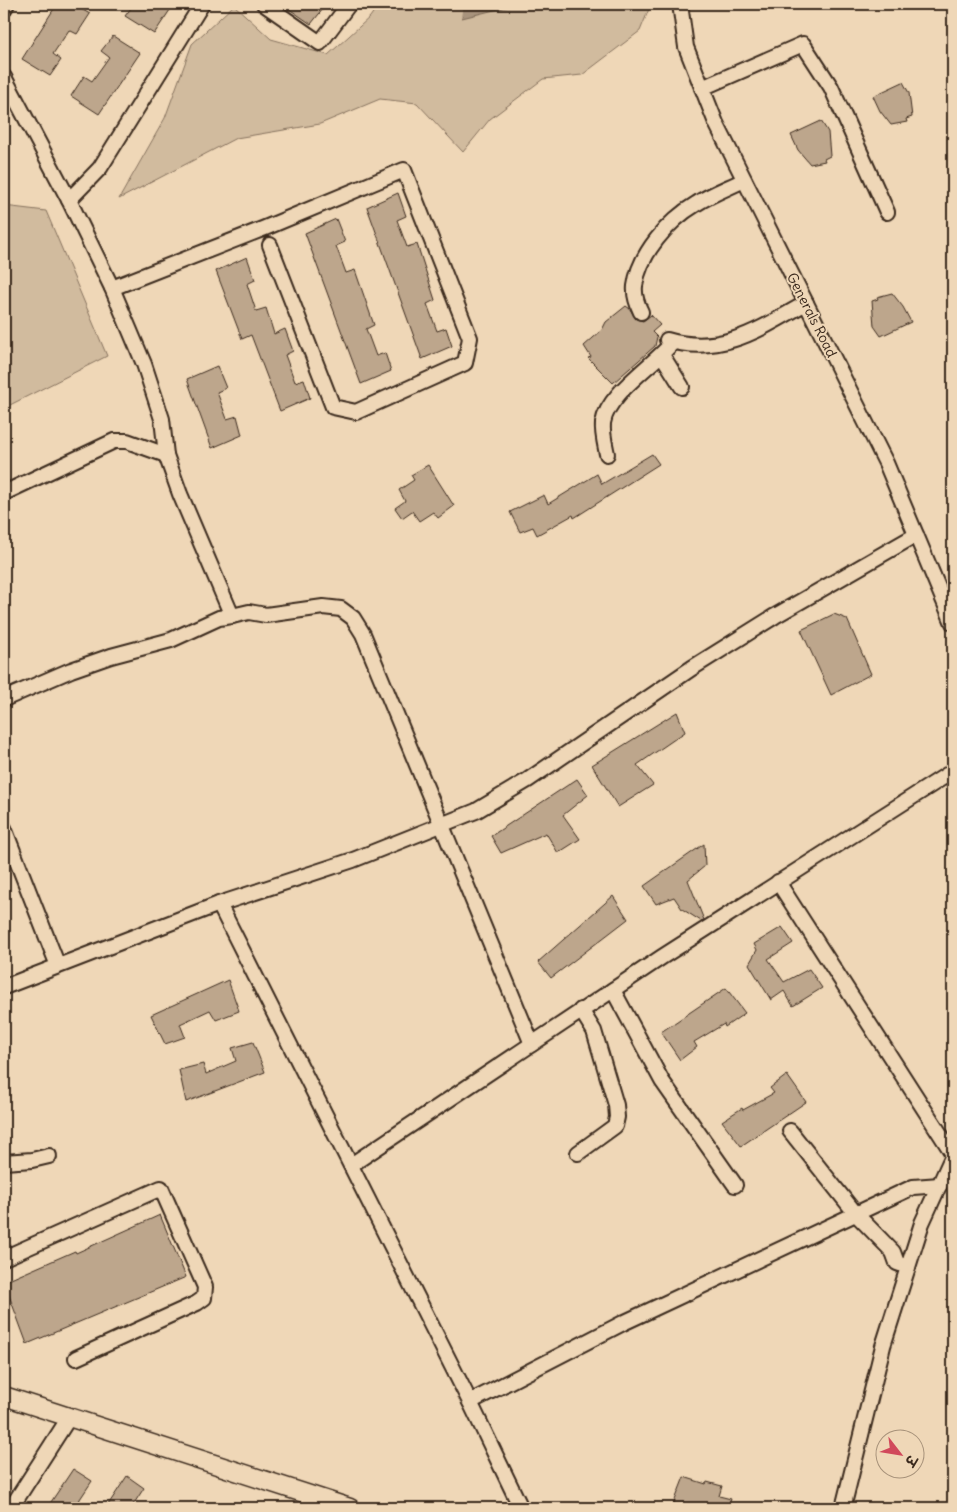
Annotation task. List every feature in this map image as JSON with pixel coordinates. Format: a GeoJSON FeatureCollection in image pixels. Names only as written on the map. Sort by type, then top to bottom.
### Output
{"type":"FeatureCollection","features":[{"type":"Feature","properties":{"kind":"main road"},"geometry":{"type":"LineString","coordinates":[[5,1394],[350,1508]]}},
{"type":"Feature","properties":{"kind":"street"},"geometry":{"type":"LineString","coordinates":[[4,8],[7,4]]}},
{"type":"Feature","properties":{"kind":"street"},"geometry":{"type":"LineString","coordinates":[[69,200],[100,168],[202,4]]}},
{"type":"Feature","properties":{"kind":"street"},"geometry":{"type":"LineString","coordinates":[[264,4],[320,43],[349,4]]}},
{"type":"Feature","properties":{"kind":"street","name":"Generals Road"},"geometry":{"type":"LineString","coordinates":[[680,4],[686,47],[716,123],[886,463],[953,623]]}},
{"type":"Feature","properties":{"kind":"street"},"geometry":{"type":"LineString","coordinates":[[702,88],[803,44],[831,87],[887,212]]}},
{"type":"Feature","properties":{"kind":"street"},"geometry":{"type":"LineString","coordinates":[[4,78],[69,200],[112,288],[144,364],[162,418],[166,455],[180,494],[232,616]]}},
{"type":"Feature","properties":{"kind":"street"},"geometry":{"type":"LineString","coordinates":[[112,288],[265,228],[404,170],[470,338],[464,363],[356,412],[333,407],[270,245]]}},
{"type":"Feature","properties":{"kind":"street"},"geometry":{"type":"LineString","coordinates":[[641,312],[636,300],[635,285],[643,260],[657,238],[672,222],[696,204],[744,180]]}},
{"type":"Feature","properties":{"kind":"street"},"geometry":{"type":"LineString","coordinates":[[607,454],[603,424],[606,410],[615,397],[662,355],[670,341],[684,345],[706,346],[731,340],[755,332],[806,303]]}},
{"type":"Feature","properties":{"kind":"street"},"geometry":{"type":"LineString","coordinates":[[662,355],[682,387]]}},
{"type":"Feature","properties":{"kind":"street"},"geometry":{"type":"LineString","coordinates":[[4,493],[114,441],[127,441],[166,455]]}},
{"type":"Feature","properties":{"kind":"street"},"geometry":{"type":"LineString","coordinates":[[4,987],[219,904],[353,860],[476,811],[521,785],[700,662],[775,616],[916,535]]}},
{"type":"Feature","properties":{"kind":"street"},"geometry":{"type":"LineString","coordinates":[[4,699],[71,670],[111,656],[171,640],[219,618],[249,612],[266,615],[323,608],[341,608],[353,618],[363,634],[532,1044]]}},
{"type":"Feature","properties":{"kind":"street"},"geometry":{"type":"LineString","coordinates":[[351,1165],[670,951],[953,771]]}},
{"type":"Feature","properties":{"kind":"street"},"geometry":{"type":"LineString","coordinates":[[4,828],[58,966]]}},
{"type":"Feature","properties":{"kind":"street"},"geometry":{"type":"LineString","coordinates":[[778,882],[953,1154],[922,1223],[883,1346],[843,1508]]}},
{"type":"Feature","properties":{"kind":"street"},"geometry":{"type":"LineString","coordinates":[[219,904],[470,1402],[521,1508]]}},
{"type":"Feature","properties":{"kind":"street"},"geometry":{"type":"LineString","coordinates":[[613,990],[662,1081],[735,1186]]}},
{"type":"Feature","properties":{"kind":"street"},"geometry":{"type":"LineString","coordinates":[[578,1152],[614,1126],[617,1117],[616,1105],[594,1031],[581,1010]]}},
{"type":"Feature","properties":{"kind":"street"},"geometry":{"type":"LineString","coordinates":[[790,1131],[856,1214],[893,1252],[897,1263],[908,1267]]}},
{"type":"Feature","properties":{"kind":"street"},"geometry":{"type":"LineString","coordinates":[[4,1162],[32,1160],[49,1156]]}},
{"type":"Feature","properties":{"kind":"street"},"geometry":{"type":"LineString","coordinates":[[470,1402],[623,1323],[913,1187],[940,1185]]}},
{"type":"Feature","properties":{"kind":"street"},"geometry":{"type":"LineString","coordinates":[[4,1258],[161,1188],[205,1287],[204,1298],[197,1303],[76,1358]]}},
{"type":"Feature","properties":{"kind":"street"},"geometry":{"type":"LineString","coordinates":[[12,1508],[70,1416]]}},
{"type":"Feature","properties":{"kind":"shaded area"},"geometry":{"type":"Polygon","coordinates":[[[379,4],[651,4],[640,31],[582,75],[543,79],[490,119],[463,152],[417,103],[380,99],[320,124],[236,138],[119,199],[165,118],[192,44],[234,5],[271,39],[328,55],[370,17],[379,4]]]}},
{"type":"Feature","properties":{"kind":"shaded area"},"geometry":{"type":"Polygon","coordinates":[[[463,4],[519,4],[462,18],[463,4]]]}},
{"type":"Feature","properties":{"kind":"shaded area"},"geometry":{"type":"Polygon","coordinates":[[[4,206],[46,211],[107,356],[4,408],[4,206]]]}},
{"type":"Feature","properties":{"kind":"building"},"geometry":{"type":"Polygon","coordinates":[[[57,4],[72,4],[90,14],[77,34],[69,30],[53,54],[61,60],[50,76],[22,59],[57,4]]]}},
{"type":"Feature","properties":{"kind":"building"},"geometry":{"type":"Polygon","coordinates":[[[134,4],[174,4],[154,34],[125,16],[134,4]]]}},
{"type":"Feature","properties":{"kind":"building"},"geometry":{"type":"Polygon","coordinates":[[[282,4],[327,4],[311,24],[282,4]]]}},
{"type":"Feature","properties":{"kind":"building"},"geometry":{"type":"Polygon","coordinates":[[[113,36],[140,53],[99,114],[71,96],[84,76],[92,81],[109,57],[101,51],[113,36]]]}},
{"type":"Feature","properties":{"kind":"building"},"geometry":{"type":"Polygon","coordinates":[[[903,82],[909,93],[912,117],[906,119],[907,122],[891,125],[880,111],[873,96],[903,82]]]}},
{"type":"Feature","properties":{"kind":"building"},"geometry":{"type":"Polygon","coordinates":[[[821,121],[828,132],[830,156],[824,159],[825,161],[810,164],[798,150],[791,135],[821,121]]]}},
{"type":"Feature","properties":{"kind":"building"},"geometry":{"type":"Polygon","coordinates":[[[398,193],[406,216],[397,220],[407,247],[417,244],[435,300],[427,304],[437,331],[446,328],[452,346],[422,359],[367,207],[398,193]]]}},
{"type":"Feature","properties":{"kind":"building"},"geometry":{"type":"Polygon","coordinates":[[[336,219],[345,242],[336,246],[346,273],[355,270],[374,325],[366,329],[376,356],[385,353],[391,371],[361,384],[305,233],[336,219]]]}},
{"type":"Feature","properties":{"kind":"building"},"geometry":{"type":"Polygon","coordinates":[[[247,257],[255,280],[247,284],[256,311],[266,308],[274,334],[285,329],[293,351],[285,355],[295,382],[304,379],[310,398],[280,411],[251,335],[242,339],[216,271],[247,257]]]}},
{"type":"Feature","properties":{"kind":"building"},"geometry":{"type":"Polygon","coordinates":[[[892,293],[903,307],[911,322],[881,336],[874,326],[872,301],[878,299],[877,297],[892,293]]]}},
{"type":"Feature","properties":{"kind":"building"},"geometry":{"type":"Polygon","coordinates":[[[626,306],[636,319],[643,321],[651,315],[660,325],[652,332],[657,337],[655,346],[613,383],[588,358],[591,357],[584,346],[602,330],[606,322],[626,306]]]}},
{"type":"Feature","properties":{"kind":"building"},"geometry":{"type":"Polygon","coordinates":[[[217,366],[226,388],[217,392],[227,419],[237,416],[242,435],[212,448],[187,379],[217,366]]]}},
{"type":"Feature","properties":{"kind":"building"},"geometry":{"type":"Polygon","coordinates":[[[652,454],[659,464],[574,518],[573,515],[537,535],[533,527],[520,532],[510,512],[544,495],[548,504],[597,474],[602,484],[652,454]]]}},
{"type":"Feature","properties":{"kind":"building"},"geometry":{"type":"Polygon","coordinates":[[[428,465],[454,506],[438,518],[433,512],[419,521],[412,511],[402,518],[395,508],[405,501],[399,490],[414,480],[411,475],[428,465]]]}},
{"type":"Feature","properties":{"kind":"building"},"geometry":{"type":"Polygon","coordinates":[[[834,614],[847,619],[871,674],[831,695],[801,630],[834,614]]]}},
{"type":"Feature","properties":{"kind":"building"},"geometry":{"type":"Polygon","coordinates":[[[677,712],[685,732],[637,765],[653,785],[618,807],[592,765],[677,712]]]}},
{"type":"Feature","properties":{"kind":"building"},"geometry":{"type":"Polygon","coordinates":[[[577,779],[588,795],[563,815],[580,839],[558,853],[546,833],[501,853],[491,836],[577,779]]]}},
{"type":"Feature","properties":{"kind":"building"},"geometry":{"type":"Polygon","coordinates":[[[704,844],[705,866],[688,880],[704,920],[701,921],[682,909],[674,897],[656,904],[644,886],[704,844]]]}},
{"type":"Feature","properties":{"kind":"building"},"geometry":{"type":"Polygon","coordinates":[[[613,896],[628,919],[551,978],[538,962],[613,896]]]}},
{"type":"Feature","properties":{"kind":"building"},"geometry":{"type":"Polygon","coordinates":[[[782,927],[793,943],[768,959],[784,982],[809,969],[822,988],[793,1006],[784,991],[771,1000],[749,964],[757,950],[754,944],[782,927]]]}},
{"type":"Feature","properties":{"kind":"building"},"geometry":{"type":"Polygon","coordinates":[[[228,980],[239,1011],[216,1020],[210,1010],[180,1024],[185,1037],[165,1044],[151,1015],[228,980]]]}},
{"type":"Feature","properties":{"kind":"building"},"geometry":{"type":"Polygon","coordinates":[[[726,988],[745,1013],[725,1027],[724,1024],[694,1042],[697,1047],[680,1060],[661,1032],[726,988]]]}},
{"type":"Feature","properties":{"kind":"building"},"geometry":{"type":"Polygon","coordinates":[[[253,1042],[265,1072],[186,1102],[179,1070],[203,1064],[206,1074],[236,1061],[232,1048],[253,1042]]]}},
{"type":"Feature","properties":{"kind":"building"},"geometry":{"type":"Polygon","coordinates":[[[787,1075],[806,1102],[741,1146],[722,1121],[742,1108],[743,1110],[774,1093],[770,1088],[787,1075]]]}},
{"type":"Feature","properties":{"kind":"building"},"geometry":{"type":"Polygon","coordinates":[[[160,1215],[186,1277],[27,1344],[4,1282],[75,1251],[76,1253],[160,1215]]]}},
{"type":"Feature","properties":{"kind":"building"},"geometry":{"type":"Polygon","coordinates":[[[73,1469],[92,1481],[74,1508],[47,1508],[73,1469]]]}},
{"type":"Feature","properties":{"kind":"building"},"geometry":{"type":"Polygon","coordinates":[[[127,1476],[144,1488],[131,1508],[106,1508],[127,1476]]]}},
{"type":"Feature","properties":{"kind":"building"},"geometry":{"type":"Polygon","coordinates":[[[684,1477],[706,1484],[707,1482],[722,1486],[719,1496],[731,1499],[728,1508],[672,1508],[684,1477]]]}}]}
